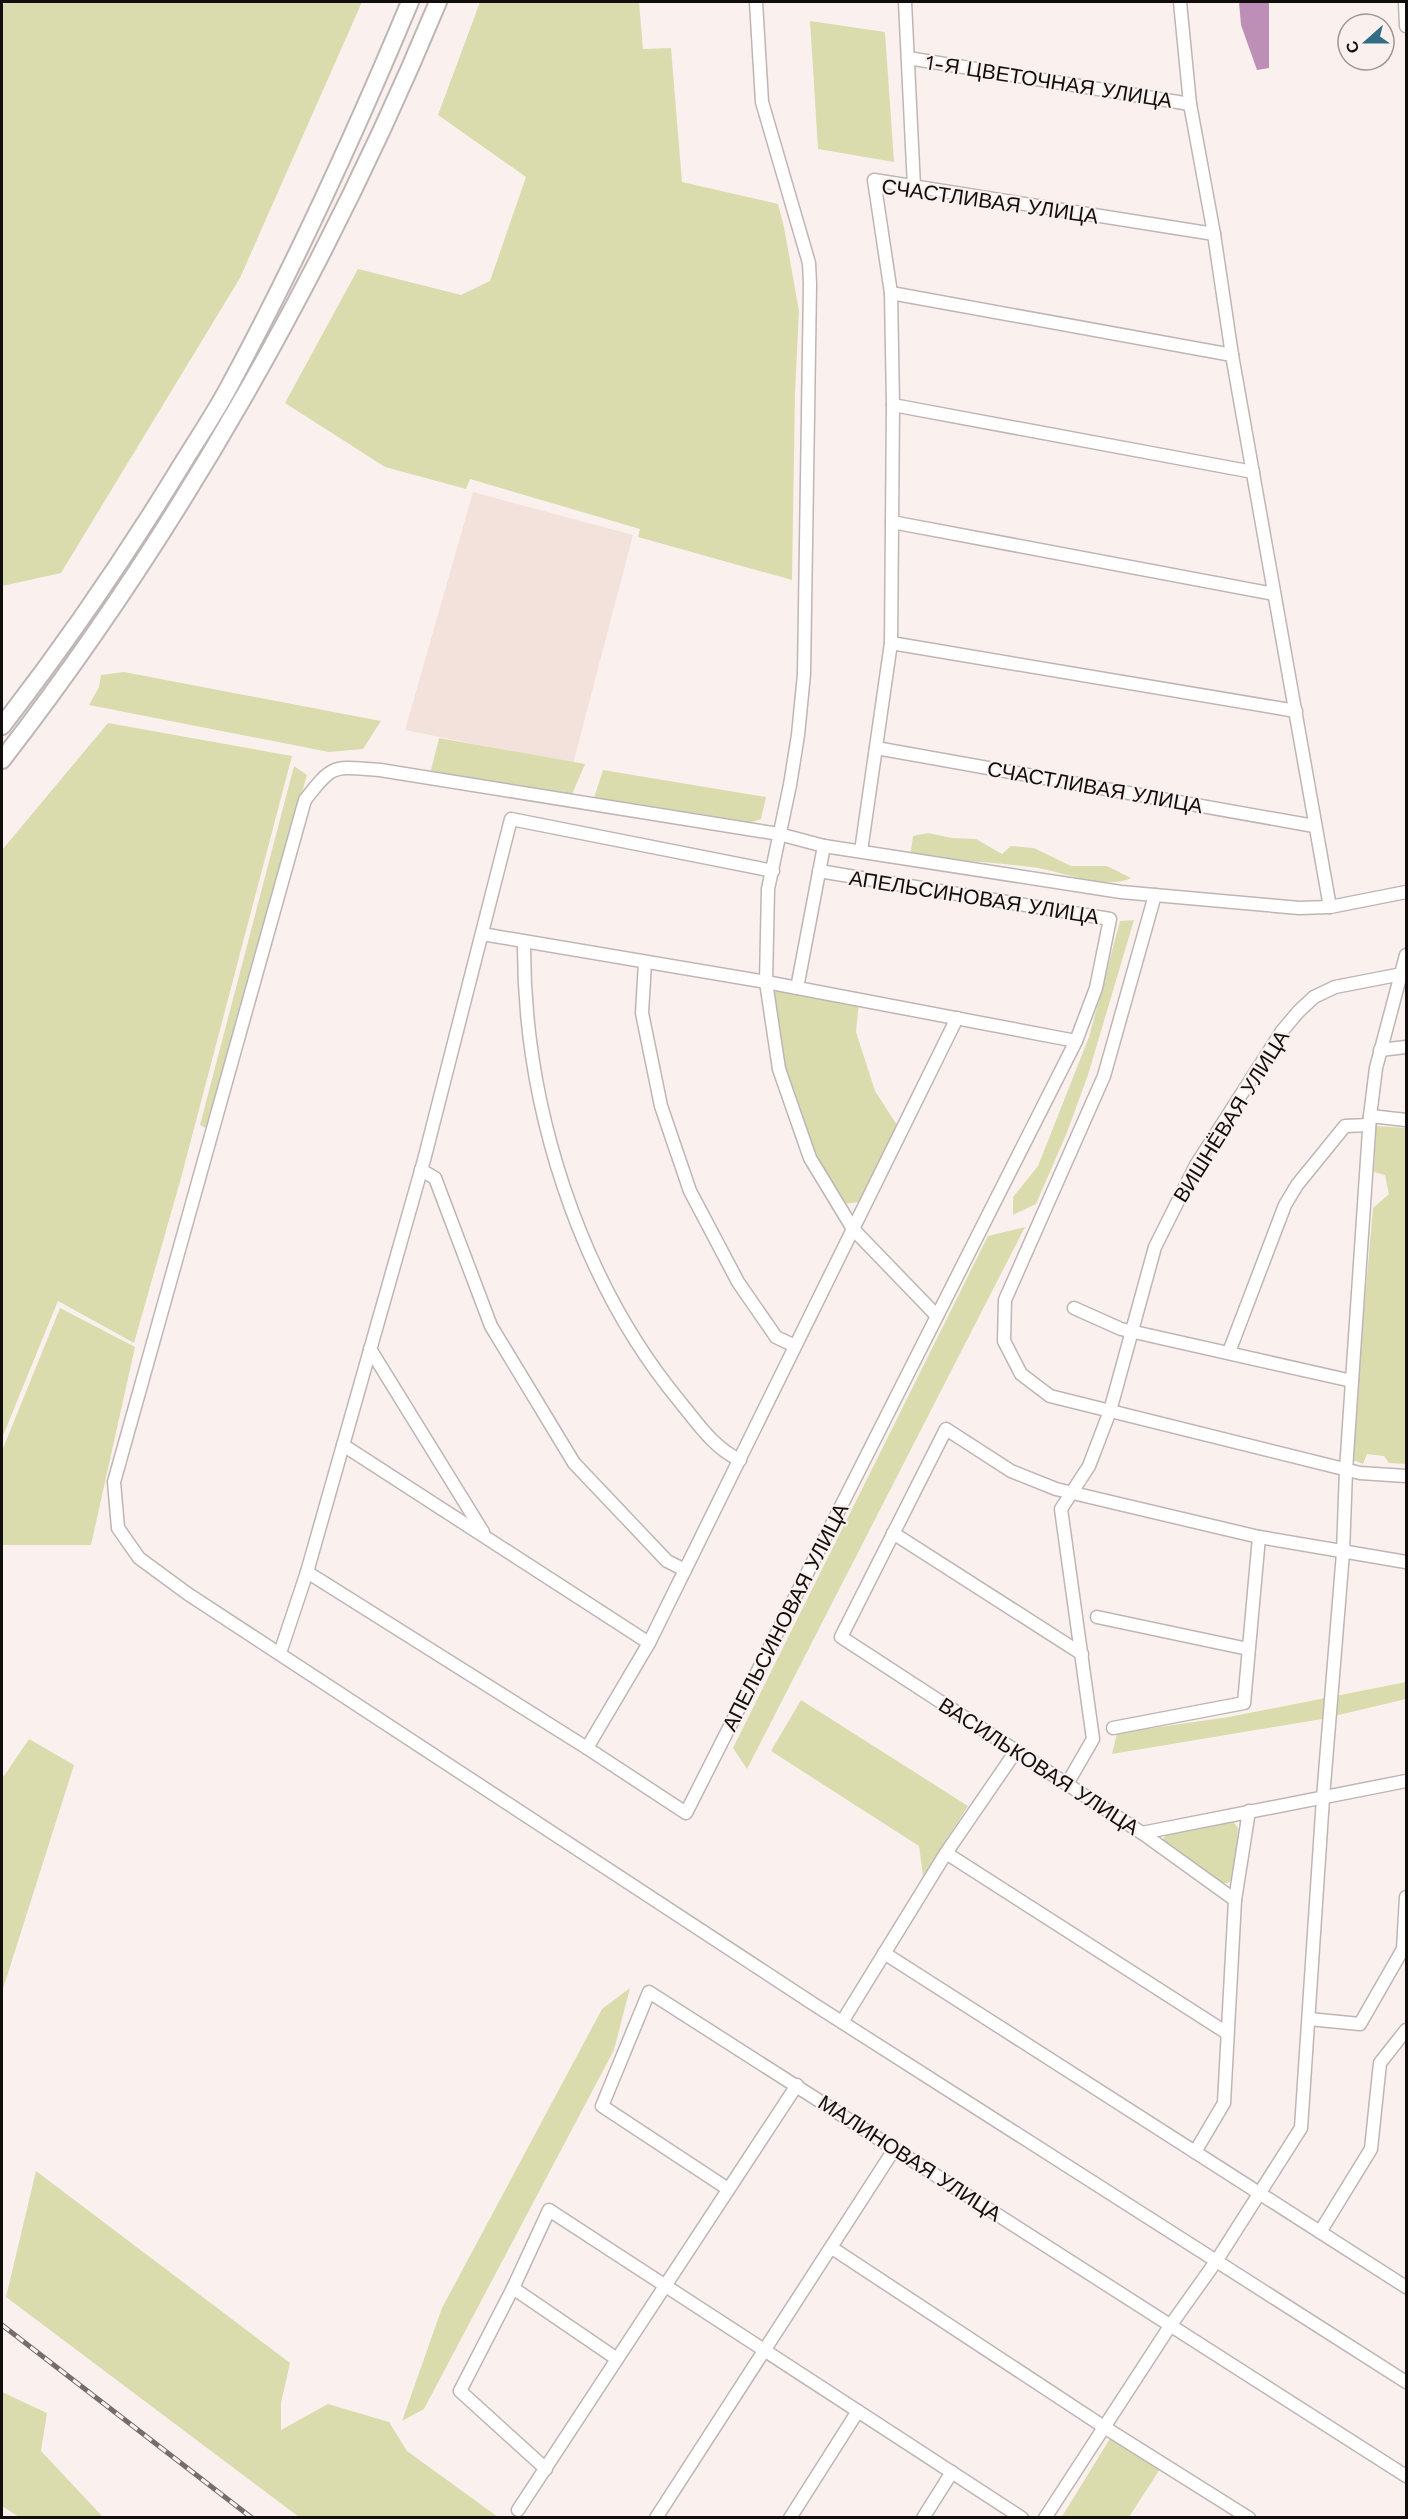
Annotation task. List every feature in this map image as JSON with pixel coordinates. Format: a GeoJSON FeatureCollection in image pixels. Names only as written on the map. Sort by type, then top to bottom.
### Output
{"type":"FeatureCollection","features":[{"type":"Feature","properties":{"kind":"main road"},"geometry":{"type":"LineString","coordinates":[[2,726],[96,599],[147,522],[230,385],[306,236],[366,106],[410,2]]}},
{"type":"Feature","properties":{"kind":"main road"},"geometry":{"type":"LineString","coordinates":[[2,760],[34,719],[163,531],[249,389],[321,252],[402,88],[438,2]]}},
{"type":"Feature","properties":{"kind":"street"},"geometry":{"type":"LineString","coordinates":[[756,2],[762,102],[809,263],[810,284],[804,674],[797,745],[768,889],[765,982],[779,1069],[810,1158],[853,1229],[937,1316]]}},
{"type":"Feature","properties":{"kind":"street"},"geometry":{"type":"LineString","coordinates":[[902,2],[908,58],[914,187]]}},
{"type":"Feature","properties":{"kind":"street"},"geometry":{"type":"LineString","coordinates":[[1180,2],[1190,104],[1330,908]]}},
{"type":"Feature","properties":{"kind":"street"},"geometry":{"type":"LineString","coordinates":[[1405,2],[1407,26]]}},
{"type":"Feature","properties":{"kind":"street","name":"1-Я ЦВЕТОЧНАЯ УЛИЦА"},"geometry":{"type":"LineString","coordinates":[[908,58],[1190,104]]}},
{"type":"Feature","properties":{"kind":"street","name":"СЧАСТЛИВАЯ УЛИЦА"},"geometry":{"type":"LineString","coordinates":[[861,851],[891,643],[893,405],[891,293],[874,180],[1214,234]]}},
{"type":"Feature","properties":{"kind":"street"},"geometry":{"type":"LineString","coordinates":[[891,293],[1232,355]]}},
{"type":"Feature","properties":{"kind":"street"},"geometry":{"type":"LineString","coordinates":[[893,405],[1254,472]]}},
{"type":"Feature","properties":{"kind":"street"},"geometry":{"type":"LineString","coordinates":[[892,522],[1274,594]]}},
{"type":"Feature","properties":{"kind":"street"},"geometry":{"type":"LineString","coordinates":[[891,643],[1296,711]]}},
{"type":"Feature","properties":{"kind":"street","name":"СЧАСТЛИВАЯ УЛИЦА"},"geometry":{"type":"LineString","coordinates":[[876,748],[1314,826]]}},
{"type":"Feature","properties":{"kind":"street"},"geometry":{"type":"LineString","coordinates":[[1407,892],[1330,908],[1299,908],[1121,892],[824,846],[779,834],[380,770],[336,767],[321,779],[305,800],[114,1482],[118,1528],[139,1558],[188,1594],[842,2022],[1407,2382]]}},
{"type":"Feature","properties":{"kind":"street"},"geometry":{"type":"LineString","coordinates":[[280,1653],[307,1572],[421,1170],[511,819],[773,871]]}},
{"type":"Feature","properties":{"kind":"street"},"geometry":{"type":"LineString","coordinates":[[797,988],[824,846]]}},
{"type":"Feature","properties":{"kind":"street","name":"АПЕЛЬСИНОВАЯ УЛИЦА"},"geometry":{"type":"LineString","coordinates":[[307,1572],[686,1813],[1076,1041],[1096,988],[1110,919],[819,872]]}},
{"type":"Feature","properties":{"kind":"street"},"geometry":{"type":"LineString","coordinates":[[1155,895],[1104,1076],[1005,1300],[1004,1341],[1021,1374],[1050,1396],[1346,1470],[1407,1476]]}},
{"type":"Feature","properties":{"kind":"street"},"geometry":{"type":"LineString","coordinates":[[482,934],[765,982],[1076,1041]]}},
{"type":"Feature","properties":{"kind":"street"},"geometry":{"type":"LineString","coordinates":[[524,942],[524,981],[538,1091],[557,1173],[599,1279],[660,1378],[708,1436],[728,1455],[740,1460]]}},
{"type":"Feature","properties":{"kind":"street"},"geometry":{"type":"LineString","coordinates":[[1045,2517],[1170,2326],[1217,2260],[1301,2128],[1370,1121],[1380,1050],[1407,955]]}},
{"type":"Feature","properties":{"kind":"street"},"geometry":{"type":"LineString","coordinates":[[645,962],[642,1013],[661,1106],[690,1191],[738,1282],[776,1337],[795,1346]]}},
{"type":"Feature","properties":{"kind":"street","name":"ВИШНЁВАЯ УЛИЦА"},"geometry":{"type":"LineString","coordinates":[[1067,1784],[1094,1739],[1061,1509],[1089,1466],[1110,1411],[1155,1247],[1196,1165],[1282,1031],[1314,997],[1335,987],[1402,974]]}},
{"type":"Feature","properties":{"kind":"street"},"geometry":{"type":"LineString","coordinates":[[587,1748],[649,1643],[957,1018]]}},
{"type":"Feature","properties":{"kind":"street"},"geometry":{"type":"LineString","coordinates":[[1380,1050],[1407,1047]]}},
{"type":"Feature","properties":{"kind":"street"},"geometry":{"type":"LineString","coordinates":[[1229,1352],[1285,1204],[1297,1185],[1345,1125],[1370,1121],[1407,1120]]}},
{"type":"Feature","properties":{"kind":"street"},"geometry":{"type":"LineString","coordinates":[[421,1170],[435,1178],[491,1326],[574,1463],[667,1561],[685,1570]]}},
{"type":"Feature","properties":{"kind":"street"},"geometry":{"type":"LineString","coordinates":[[1074,1308],[1121,1329],[1352,1381]]}},
{"type":"Feature","properties":{"kind":"street"},"geometry":{"type":"LineString","coordinates":[[370,1349],[485,1536]]}},
{"type":"Feature","properties":{"kind":"street"},"geometry":{"type":"LineString","coordinates":[[1082,1654],[893,1533],[946,1429],[1011,1472],[1056,1489],[1259,1537],[1342,1553],[1407,1562]]}},
{"type":"Feature","properties":{"kind":"street"},"geometry":{"type":"LineString","coordinates":[[343,1445],[649,1643]]}},
{"type":"Feature","properties":{"kind":"street","name":"ВАСИЛЬКОВАЯ УЛИЦА"},"geometry":{"type":"LineString","coordinates":[[893,1533],[841,1638],[1142,1833],[1234,1900]]}},
{"type":"Feature","properties":{"kind":"street"},"geometry":{"type":"LineString","coordinates":[[1113,1728],[1244,1703],[1259,1537]]}},
{"type":"Feature","properties":{"kind":"street"},"geometry":{"type":"LineString","coordinates":[[1097,1617],[1248,1649]]}},
{"type":"Feature","properties":{"kind":"street"},"geometry":{"type":"LineString","coordinates":[[842,2022],[946,1853],[1016,1751]]}},
{"type":"Feature","properties":{"kind":"street"},"geometry":{"type":"LineString","coordinates":[[1142,1833],[1407,1781]]}},
{"type":"Feature","properties":{"kind":"street"},"geometry":{"type":"LineString","coordinates":[[1194,2152],[1224,2103],[1234,1900],[1249,1811]]}},
{"type":"Feature","properties":{"kind":"street"},"geometry":{"type":"LineString","coordinates":[[946,1853],[1227,2033]]}},
{"type":"Feature","properties":{"kind":"street"},"geometry":{"type":"LineString","coordinates":[[1309,2019],[1360,2024],[1403,1949],[1407,1897]]}},
{"type":"Feature","properties":{"kind":"street"},"geometry":{"type":"LineString","coordinates":[[884,1953],[1320,2232],[1406,2284]]}},
{"type":"Feature","properties":{"kind":"street","name":"МАЛИНОВАЯ УЛИЦА"},"geometry":{"type":"LineString","coordinates":[[728,2189],[602,2106],[649,1992],[1407,2476]]}},
{"type":"Feature","properties":{"kind":"street"},"geometry":{"type":"LineString","coordinates":[[1320,2232],[1371,2149],[1380,2063],[1407,2030]]}},
{"type":"Feature","properties":{"kind":"street"},"geometry":{"type":"LineString","coordinates":[[518,2510],[797,2085]]}},
{"type":"Feature","properties":{"kind":"street"},"geometry":{"type":"LineString","coordinates":[[656,2517],[767,2350],[896,2148]]}},
{"type":"Feature","properties":{"kind":"street"},"geometry":{"type":"LineString","coordinates":[[546,2469],[460,2391],[513,2288],[549,2210],[1022,2517]]}},
{"type":"Feature","properties":{"kind":"street"},"geometry":{"type":"LineString","coordinates":[[832,2248],[1104,2427],[1249,2517]]}},
{"type":"Feature","properties":{"kind":"street"},"geometry":{"type":"LineString","coordinates":[[513,2288],[617,2359]]}},
{"type":"Feature","properties":{"kind":"street"},"geometry":{"type":"LineString","coordinates":[[790,2517],[858,2410]]}},
{"type":"Feature","properties":{"kind":"street"},"geometry":{"type":"LineString","coordinates":[[923,2517],[952,2472]]}},
{"type":"Feature","properties":{"kind":"shaded area"},"geometry":{"type":"Polygon","coordinates":[[[1239,2],[1269,2],[1269,68],[1257,70],[1241,25],[1239,2]]]}},
{"type":"Feature","properties":{"kind":"shaded area"},"geometry":{"type":"Polygon","coordinates":[[[473,492],[633,535],[573,764],[405,730],[473,492]]]}},
{"type":"Feature","properties":{"kind":"green space"},"geometry":{"type":"Polygon","coordinates":[[[2,2],[362,2],[240,278],[61,573],[2,586],[2,2]]]}},
{"type":"Feature","properties":{"kind":"green space"},"geometry":{"type":"Polygon","coordinates":[[[480,2],[639,2],[643,49],[671,48],[682,182],[778,204],[799,311],[795,393],[792,580],[638,537],[640,529],[470,479],[466,489],[385,467],[285,403],[358,269],[461,295],[490,281],[526,177],[438,115],[480,2]]]}},
{"type":"Feature","properties":{"kind":"green space"},"geometry":{"type":"Polygon","coordinates":[[[810,21],[885,32],[894,162],[818,149],[810,21]]]}},
{"type":"Feature","properties":{"kind":"green space"},"geometry":{"type":"Polygon","coordinates":[[[124,672],[381,721],[363,749],[329,752],[89,705],[99,687],[101,675],[124,672]]]}},
{"type":"Feature","properties":{"kind":"green space"},"geometry":{"type":"Polygon","coordinates":[[[108,723],[292,756],[181,1178],[134,1343],[58,1301],[2,1438],[2,850],[108,723]]]}},
{"type":"Feature","properties":{"kind":"green space"},"geometry":{"type":"Polygon","coordinates":[[[439,738],[585,764],[571,797],[429,778],[439,738]]]}},
{"type":"Feature","properties":{"kind":"green space"},"geometry":{"type":"Polygon","coordinates":[[[294,766],[307,775],[206,1128],[200,1125],[294,766]]]}},
{"type":"Feature","properties":{"kind":"green space"},"geometry":{"type":"Polygon","coordinates":[[[603,770],[766,797],[761,819],[734,828],[593,801],[603,770]]]}},
{"type":"Feature","properties":{"kind":"green space"},"geometry":{"type":"Polygon","coordinates":[[[928,833],[952,838],[976,839],[1002,854],[1011,846],[1034,848],[1071,866],[1107,866],[1131,878],[1108,882],[1095,881],[1031,867],[910,857],[913,836],[928,833]]]}},
{"type":"Feature","properties":{"kind":"green space"},"geometry":{"type":"Polygon","coordinates":[[[1134,920],[1088,1075],[1066,1135],[1036,1204],[1013,1215],[1013,1197],[1038,1166],[1089,1037],[1120,921],[1134,920]]]}},
{"type":"Feature","properties":{"kind":"green space"},"geometry":{"type":"Polygon","coordinates":[[[778,988],[859,1002],[856,1032],[875,1091],[897,1125],[859,1202],[843,1204],[819,1166],[790,1095],[771,999],[778,988]]]}},
{"type":"Feature","properties":{"kind":"green space"},"geometry":{"type":"Polygon","coordinates":[[[1376,1126],[1406,1128],[1406,1464],[1389,1463],[1384,1456],[1367,1454],[1363,1464],[1353,1460],[1352,1447],[1373,1208],[1389,1194],[1385,1175],[1374,1172],[1376,1126]]]}},
{"type":"Feature","properties":{"kind":"green space"},"geometry":{"type":"Polygon","coordinates":[[[1025,1227],[747,1769],[733,1748],[988,1236],[1025,1227]]]}},
{"type":"Feature","properties":{"kind":"green space"},"geometry":{"type":"Polygon","coordinates":[[[60,1308],[135,1347],[91,1545],[2,1545],[2,1451],[60,1308]]]}},
{"type":"Feature","properties":{"kind":"green space"},"geometry":{"type":"Polygon","coordinates":[[[1406,1682],[1406,1699],[1322,1719],[1112,1754],[1117,1733],[1229,1717],[1406,1682]]]}},
{"type":"Feature","properties":{"kind":"green space"},"geometry":{"type":"Polygon","coordinates":[[[801,1700],[968,1806],[923,1876],[919,1846],[771,1751],[801,1700]]]}},
{"type":"Feature","properties":{"kind":"green space"},"geometry":{"type":"Polygon","coordinates":[[[29,1739],[74,1765],[2,1992],[2,1775],[4,1776],[29,1739]]]}},
{"type":"Feature","properties":{"kind":"green space"},"geometry":{"type":"Polygon","coordinates":[[[1233,1821],[1238,1828],[1234,1878],[1228,1883],[1220,1883],[1166,1848],[1163,1839],[1168,1832],[1233,1821]]]}},
{"type":"Feature","properties":{"kind":"green space"},"geometry":{"type":"Polygon","coordinates":[[[630,1988],[614,2050],[424,2409],[402,2421],[442,2308],[602,2009],[630,1988]]]}},
{"type":"Feature","properties":{"kind":"green space"},"geometry":{"type":"Polygon","coordinates":[[[36,2171],[290,2363],[281,2403],[281,2430],[328,2404],[389,2422],[407,2451],[498,2517],[299,2517],[6,2297],[36,2171]]]}},
{"type":"Feature","properties":{"kind":"green space"},"geometry":{"type":"Polygon","coordinates":[[[2,2392],[47,2413],[41,2451],[103,2517],[19,2517],[2,2506],[2,2392]]]}},
{"type":"Feature","properties":{"kind":"green space"},"geometry":{"type":"Polygon","coordinates":[[[1111,2437],[1160,2469],[1129,2517],[1061,2518],[1111,2437]]]}},
{"type":"Feature","properties":{"kind":"railway"},"geometry":{"type":"LineString","coordinates":[[2,2325],[252,2518]]}}]}
